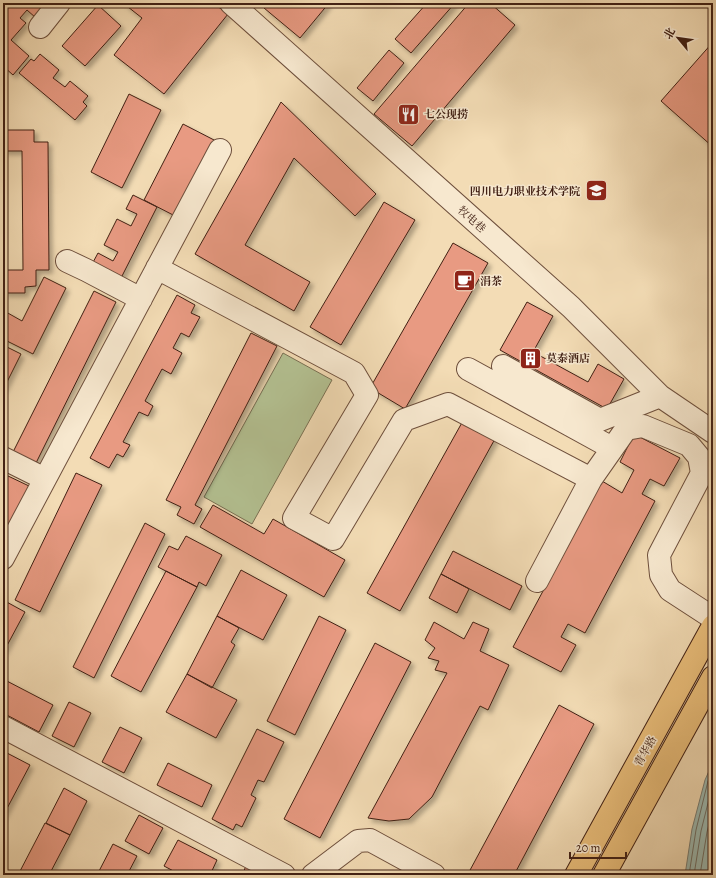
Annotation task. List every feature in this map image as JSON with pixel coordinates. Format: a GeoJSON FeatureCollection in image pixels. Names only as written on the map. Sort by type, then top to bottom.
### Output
{"type":"FeatureCollection","features":[{"type":"Feature","properties":{"kind":"main road","name":"青华路"},"geometry":{"type":"LineString","coordinates":[[576,875],[713,626]]}},
{"type":"Feature","properties":{"kind":"main road"},"geometry":{"type":"LineString","coordinates":[[604,875],[713,678]]}},
{"type":"Feature","properties":{"kind":"street"},"geometry":{"type":"LineString","coordinates":[[40,27],[59,3]]}},
{"type":"Feature","properties":{"kind":"street","name":"牧电巷"},"geometry":{"type":"LineString","coordinates":[[231,3],[571,308],[660,396],[713,432]]}},
{"type":"Feature","properties":{"kind":"street"},"geometry":{"type":"LineString","coordinates":[[3,558],[220,150]]}},
{"type":"Feature","properties":{"kind":"street"},"geometry":{"type":"LineString","coordinates":[[67,262],[86,270],[141,299]]}},
{"type":"Feature","properties":{"kind":"street"},"geometry":{"type":"LineString","coordinates":[[157,268],[354,372],[367,395],[294,518],[334,539],[404,420],[448,404],[591,479]]}},
{"type":"Feature","properties":{"kind":"street"},"geometry":{"type":"LineString","coordinates":[[504,366],[600,420],[660,396]]}},
{"type":"Feature","properties":{"kind":"street"},"geometry":{"type":"LineString","coordinates":[[468,369],[612,448]]}},
{"type":"Feature","properties":{"kind":"street"},"geometry":{"type":"LineString","coordinates":[[537,580],[591,479],[612,448],[626,429],[643,426],[689,445],[699,457],[702,473],[659,555],[661,575],[670,590],[713,618]]}},
{"type":"Feature","properties":{"kind":"street"},"geometry":{"type":"LineString","coordinates":[[3,458],[45,479]]}},
{"type":"Feature","properties":{"kind":"street"},"geometry":{"type":"LineString","coordinates":[[3,727],[284,875]]}},
{"type":"Feature","properties":{"kind":"street"},"geometry":{"type":"LineString","coordinates":[[313,875],[358,841],[370,840],[434,875]]}},
{"type":"Feature","properties":{"kind":"green space"},"geometry":{"type":"Polygon","coordinates":[[[283,353],[332,380],[252,524],[204,497],[283,353]]]}},
{"type":"Feature","properties":{"kind":"water"},"geometry":{"type":"Polygon","coordinates":[[[713,762],[713,875],[685,875],[692,829],[705,780],[713,762]]]}},
{"type":"Feature","properties":{"kind":"building"},"geometry":{"type":"Polygon","coordinates":[[[3,3],[49,3],[36,18],[27,10],[20,18],[26,23],[11,40],[29,56],[13,75],[3,66],[3,3]]]}},
{"type":"Feature","properties":{"kind":"building"},"geometry":{"type":"Polygon","coordinates":[[[123,3],[213,3],[228,14],[164,94],[114,55],[142,18],[123,3]]]}},
{"type":"Feature","properties":{"kind":"building"},"geometry":{"type":"Polygon","coordinates":[[[268,3],[329,3],[300,38],[264,8],[268,3]]]}},
{"type":"Feature","properties":{"kind":"building"},"geometry":{"type":"Polygon","coordinates":[[[427,3],[455,3],[411,53],[395,39],[427,3]]]}},
{"type":"Feature","properties":{"kind":"building"},"geometry":{"type":"Polygon","coordinates":[[[469,3],[490,3],[515,25],[412,146],[374,114],[469,3]]]}},
{"type":"Feature","properties":{"kind":"building"},"geometry":{"type":"Polygon","coordinates":[[[98,5],[121,26],[85,66],[62,46],[98,5]]]}},
{"type":"Feature","properties":{"kind":"building"},"geometry":{"type":"Polygon","coordinates":[[[713,42],[713,147],[661,101],[713,42]]]}},
{"type":"Feature","properties":{"kind":"building"},"geometry":{"type":"Polygon","coordinates":[[[389,50],[404,63],[373,101],[357,88],[389,50]]]}},
{"type":"Feature","properties":{"kind":"building"},"geometry":{"type":"Polygon","coordinates":[[[40,54],[59,70],[53,78],[65,87],[70,81],[88,96],[83,102],[87,106],[75,120],[19,73],[31,59],[34,61],[40,54]]]}},
{"type":"Feature","properties":{"kind":"building"},"geometry":{"type":"Polygon","coordinates":[[[129,94],[161,110],[122,188],[91,172],[129,94]]]}},
{"type":"Feature","properties":{"kind":"building"},"geometry":{"type":"Polygon","coordinates":[[[281,102],[376,194],[355,216],[294,158],[245,245],[310,282],[294,311],[195,254],[281,102]]]}},
{"type":"Feature","properties":{"kind":"building"},"geometry":{"type":"Polygon","coordinates":[[[183,124],[216,141],[177,217],[144,200],[183,124]]]}},
{"type":"Feature","properties":{"kind":"building"},"geometry":{"type":"Polygon","coordinates":[[[3,130],[34,130],[34,142],[48,142],[49,270],[36,270],[36,286],[25,287],[25,293],[3,293],[3,270],[23,270],[22,151],[3,151],[3,130]]]}},
{"type":"Feature","properties":{"kind":"building"},"geometry":{"type":"Polygon","coordinates":[[[133,195],[157,207],[120,280],[91,266],[98,253],[113,261],[118,252],[104,245],[117,219],[131,226],[137,214],[126,209],[133,195]]]}},
{"type":"Feature","properties":{"kind":"building"},"geometry":{"type":"Polygon","coordinates":[[[384,202],[415,220],[341,345],[310,327],[384,202]]]}},
{"type":"Feature","properties":{"kind":"building"},"geometry":{"type":"Polygon","coordinates":[[[453,243],[488,263],[405,409],[370,388],[453,243]]]}},
{"type":"Feature","properties":{"kind":"building"},"geometry":{"type":"Polygon","coordinates":[[[44,277],[66,288],[33,354],[3,339],[3,317],[6,312],[22,321],[44,277]]]}},
{"type":"Feature","properties":{"kind":"building"},"geometry":{"type":"Polygon","coordinates":[[[94,291],[116,302],[34,467],[11,456],[94,291]]]}},
{"type":"Feature","properties":{"kind":"building"},"geometry":{"type":"Polygon","coordinates":[[[177,295],[195,305],[191,313],[200,317],[189,337],[181,333],[173,348],[182,353],[171,374],[162,369],[145,401],[153,406],[148,416],[139,412],[123,442],[130,445],[123,457],[117,454],[109,468],[90,458],[177,295]]]}},
{"type":"Feature","properties":{"kind":"building","name":"莫泰酒店"},"geometry":{"type":"Polygon","coordinates":[[[527,302],[553,316],[533,352],[588,382],[598,364],[624,379],[607,409],[500,350],[527,302]]]}},
{"type":"Feature","properties":{"kind":"building"},"geometry":{"type":"Polygon","coordinates":[[[251,333],[277,346],[195,505],[202,509],[194,524],[177,515],[181,507],[166,500],[251,333]]]}},
{"type":"Feature","properties":{"kind":"building"},"geometry":{"type":"Polygon","coordinates":[[[3,345],[21,354],[3,390],[3,345]]]}},
{"type":"Feature","properties":{"kind":"building"},"geometry":{"type":"Polygon","coordinates":[[[464,419],[496,437],[400,611],[367,593],[464,419]]]}},
{"type":"Feature","properties":{"kind":"building"},"geometry":{"type":"Polygon","coordinates":[[[634,434],[680,458],[664,486],[650,479],[642,494],[655,501],[585,633],[568,624],[561,637],[576,645],[561,672],[513,647],[602,481],[622,493],[634,470],[620,462],[634,434]]]}},
{"type":"Feature","properties":{"kind":"building"},"geometry":{"type":"Polygon","coordinates":[[[76,473],[102,485],[40,612],[15,600],[76,473]]]}},
{"type":"Feature","properties":{"kind":"building"},"geometry":{"type":"Polygon","coordinates":[[[6,475],[29,486],[3,541],[3,482],[6,475]]]}},
{"type":"Feature","properties":{"kind":"building"},"geometry":{"type":"Polygon","coordinates":[[[213,505],[264,534],[273,519],[345,560],[324,597],[200,527],[213,505]]]}},
{"type":"Feature","properties":{"kind":"building"},"geometry":{"type":"Polygon","coordinates":[[[145,523],[165,534],[94,678],[73,667],[145,523]]]}},
{"type":"Feature","properties":{"kind":"building"},"geometry":{"type":"Polygon","coordinates":[[[186,536],[222,555],[206,586],[199,582],[197,587],[158,567],[169,546],[178,550],[186,536]]]}},
{"type":"Feature","properties":{"kind":"building"},"geometry":{"type":"Polygon","coordinates":[[[453,551],[522,586],[510,610],[441,574],[453,551]]]}},
{"type":"Feature","properties":{"kind":"building"},"geometry":{"type":"Polygon","coordinates":[[[241,570],[287,595],[263,640],[217,616],[241,570]]]}},
{"type":"Feature","properties":{"kind":"building"},"geometry":{"type":"Polygon","coordinates":[[[166,571],[197,587],[141,692],[111,676],[166,571]]]}},
{"type":"Feature","properties":{"kind":"building"},"geometry":{"type":"Polygon","coordinates":[[[441,574],[469,589],[457,613],[429,598],[441,574]]]}},
{"type":"Feature","properties":{"kind":"building"},"geometry":{"type":"Polygon","coordinates":[[[3,600],[25,612],[3,653],[3,600]]]}},
{"type":"Feature","properties":{"kind":"building"},"geometry":{"type":"Polygon","coordinates":[[[217,616],[239,628],[231,642],[235,645],[212,688],[187,674],[217,616]]]}},
{"type":"Feature","properties":{"kind":"building"},"geometry":{"type":"Polygon","coordinates":[[[319,616],[346,630],[295,735],[267,721],[319,616]]]}},
{"type":"Feature","properties":{"kind":"building"},"geometry":{"type":"Polygon","coordinates":[[[434,622],[464,639],[473,622],[489,629],[480,651],[509,665],[488,710],[480,706],[432,797],[409,819],[389,821],[368,818],[447,673],[435,670],[439,661],[428,658],[435,648],[425,640],[434,622]]]}},
{"type":"Feature","properties":{"kind":"building"},"geometry":{"type":"Polygon","coordinates":[[[375,643],[411,662],[320,838],[284,819],[375,643]]]}},
{"type":"Feature","properties":{"kind":"building"},"geometry":{"type":"Polygon","coordinates":[[[187,674],[237,700],[216,738],[166,712],[187,674]]]}},
{"type":"Feature","properties":{"kind":"building"},"geometry":{"type":"Polygon","coordinates":[[[3,679],[53,705],[39,732],[3,713],[3,679]]]}},
{"type":"Feature","properties":{"kind":"building"},"geometry":{"type":"Polygon","coordinates":[[[69,702],[91,713],[74,747],[52,736],[69,702]]]}},
{"type":"Feature","properties":{"kind":"building"},"geometry":{"type":"Polygon","coordinates":[[[559,705],[594,724],[514,875],[474,875],[469,872],[559,705]]]}},
{"type":"Feature","properties":{"kind":"building"},"geometry":{"type":"Polygon","coordinates":[[[120,727],[142,738],[124,773],[102,762],[120,727]]]}},
{"type":"Feature","properties":{"kind":"building"},"geometry":{"type":"Polygon","coordinates":[[[257,729],[284,742],[264,782],[258,780],[251,795],[256,798],[242,827],[236,824],[233,830],[212,819],[257,729]]]}},
{"type":"Feature","properties":{"kind":"building"},"geometry":{"type":"Polygon","coordinates":[[[7,753],[30,765],[3,816],[3,761],[7,753]]]}},
{"type":"Feature","properties":{"kind":"building"},"geometry":{"type":"Polygon","coordinates":[[[168,763],[212,785],[202,807],[157,785],[168,763]]]}},
{"type":"Feature","properties":{"kind":"building"},"geometry":{"type":"Polygon","coordinates":[[[64,788],[87,801],[70,835],[46,823],[64,788]]]}},
{"type":"Feature","properties":{"kind":"building"},"geometry":{"type":"Polygon","coordinates":[[[139,815],[163,828],[149,854],[125,841],[139,815]]]}},
{"type":"Feature","properties":{"kind":"building"},"geometry":{"type":"Polygon","coordinates":[[[45,823],[70,835],[49,875],[18,875],[45,823]]]}},
{"type":"Feature","properties":{"kind":"building"},"geometry":{"type":"Polygon","coordinates":[[[178,840],[217,860],[210,875],[181,875],[164,866],[178,840]]]}},
{"type":"Feature","properties":{"kind":"building"},"geometry":{"type":"Polygon","coordinates":[[[113,844],[137,856],[127,875],[97,875],[113,844]]]}},
{"type":"Feature","properties":{"kind":"building"},"geometry":{"type":"Polygon","coordinates":[[[246,866],[263,875],[242,875],[246,866]]]}},
{"type":"Feature","properties":{"kind":"place","name":"七公现捞"},"geometry":{"type":"Point","coordinates":[409,114]}},
{"type":"Feature","properties":{"kind":"place","name":"四川电力职业技术学院"},"geometry":{"type":"Point","coordinates":[596,191]}},
{"type":"Feature","properties":{"kind":"place","name":"涓茶"},"geometry":{"type":"Point","coordinates":[464,281]}},
{"type":"Feature","properties":{"kind":"place","name":"莫泰酒店"},"geometry":{"type":"Point","coordinates":[530,358]}}]}
